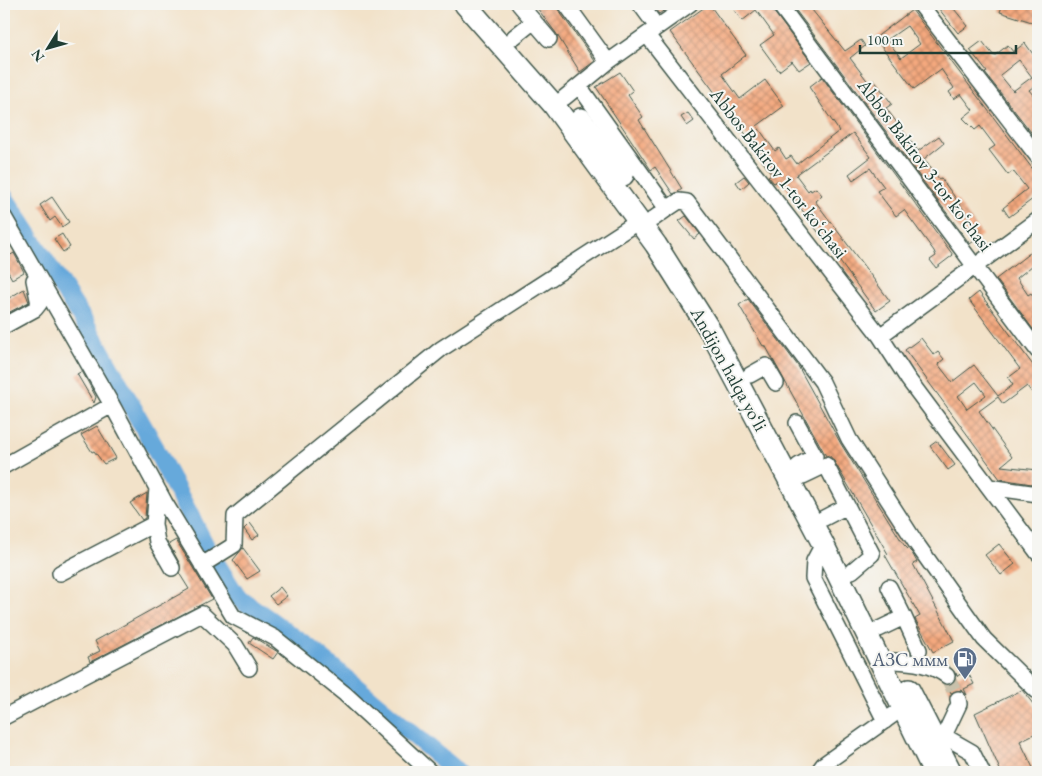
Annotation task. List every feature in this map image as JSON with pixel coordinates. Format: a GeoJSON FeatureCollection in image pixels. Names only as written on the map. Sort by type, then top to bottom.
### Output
{"type":"FeatureCollection","features":[{"type":"Feature","properties":{"kind":"highway","name":"Andijon halqa yo‘li"},"geometry":{"type":"LineString","coordinates":[[465,4],[653,216],[711,332],[823,544],[934,772]]}},
{"type":"Feature","properties":{"kind":"highway","name":"Andijon halqa yo‘li"},"geometry":{"type":"LineString","coordinates":[[484,4],[514,37],[572,92],[603,146],[653,216],[730,337],[852,571],[894,661],[941,742],[951,772]]}},
{"type":"Feature","properties":{"kind":"street"},"geometry":{"type":"LineString","coordinates":[[519,4],[549,39]]}},
{"type":"Feature","properties":{"kind":"street"},"geometry":{"type":"LineString","coordinates":[[566,4],[608,62]]}},
{"type":"Feature","properties":{"kind":"street","name":"Abbos Bakirov 1-tor koʻchasi"},"geometry":{"type":"LineString","coordinates":[[640,4],[652,31],[880,336],[908,379],[1038,553]]}},
{"type":"Feature","properties":{"kind":"street"},"geometry":{"type":"LineString","coordinates":[[572,92],[608,62],[690,4]]}},
{"type":"Feature","properties":{"kind":"street","name":"Abbos Bakirov 3-tor koʻchasi"},"geometry":{"type":"LineString","coordinates":[[779,4],[1038,352]]}},
{"type":"Feature","properties":{"kind":"street"},"geometry":{"type":"LineString","coordinates":[[920,4],[1038,157]]}},
{"type":"Feature","properties":{"kind":"street"},"geometry":{"type":"LineString","coordinates":[[514,37],[534,21]]}},
{"type":"Feature","properties":{"kind":"street"},"geometry":{"type":"LineString","coordinates":[[209,561],[234,545],[235,516],[441,349],[653,216],[679,201],[687,202],[822,382],[848,439],[916,543],[978,631],[1038,692]]}},
{"type":"Feature","properties":{"kind":"street"},"geometry":{"type":"LineString","coordinates":[[4,217],[112,405],[157,488],[209,561],[233,616],[275,638],[345,694],[430,772]]}},
{"type":"Feature","properties":{"kind":"street"},"geometry":{"type":"LineString","coordinates":[[880,336],[1038,220]]}},
{"type":"Feature","properties":{"kind":"street"},"geometry":{"type":"LineString","coordinates":[[4,326],[35,309],[39,304],[40,297],[26,254]]}},
{"type":"Feature","properties":{"kind":"street"},"geometry":{"type":"LineString","coordinates":[[750,375],[766,366],[776,384]]}},
{"type":"Feature","properties":{"kind":"street"},"geometry":{"type":"LineString","coordinates":[[4,466],[112,405]]}},
{"type":"Feature","properties":{"kind":"street"},"geometry":{"type":"LineString","coordinates":[[797,423],[815,456],[801,471]]}},
{"type":"Feature","properties":{"kind":"street"},"geometry":{"type":"LineString","coordinates":[[801,471],[826,465],[872,554],[852,571]]}},
{"type":"Feature","properties":{"kind":"street"},"geometry":{"type":"LineString","coordinates":[[989,487],[1038,494]]}},
{"type":"Feature","properties":{"kind":"street"},"geometry":{"type":"LineString","coordinates":[[157,488],[154,524],[157,542],[172,568]]}},
{"type":"Feature","properties":{"kind":"street"},"geometry":{"type":"LineString","coordinates":[[824,518],[847,506]]}},
{"type":"Feature","properties":{"kind":"street"},"geometry":{"type":"LineString","coordinates":[[60,573],[154,524]]}},
{"type":"Feature","properties":{"kind":"street"},"geometry":{"type":"LineString","coordinates":[[823,544],[814,561],[814,578],[885,720]]}},
{"type":"Feature","properties":{"kind":"street"},"geometry":{"type":"LineString","coordinates":[[889,587],[919,650]]}},
{"type":"Feature","properties":{"kind":"street"},"geometry":{"type":"LineString","coordinates":[[4,717],[202,614],[235,645],[249,668]]}},
{"type":"Feature","properties":{"kind":"street"},"geometry":{"type":"LineString","coordinates":[[879,629],[904,617]]}},
{"type":"Feature","properties":{"kind":"street"},"geometry":{"type":"LineString","coordinates":[[894,661],[916,662],[939,670],[947,676]]}},
{"type":"Feature","properties":{"kind":"street"},"geometry":{"type":"LineString","coordinates":[[958,699],[959,704],[941,742],[972,752],[982,772]]}},
{"type":"Feature","properties":{"kind":"street"},"geometry":{"type":"LineString","coordinates":[[818,772],[824,764],[903,708]]}},
{"type":"Feature","properties":{"kind":"building"},"geometry":{"type":"Polygon","coordinates":[[[534,4],[554,4],[595,61],[580,72],[556,33],[534,4]]]}},
{"type":"Feature","properties":{"kind":"building"},"geometry":{"type":"Polygon","coordinates":[[[651,4],[673,4],[659,14],[651,4]]]}},
{"type":"Feature","properties":{"kind":"building"},"geometry":{"type":"Polygon","coordinates":[[[709,4],[746,55],[722,74],[740,99],[765,80],[784,106],[757,126],[775,151],[779,148],[786,159],[791,156],[797,164],[839,131],[809,87],[822,77],[953,255],[936,268],[930,260],[936,256],[934,251],[904,210],[896,216],[877,191],[884,187],[870,168],[853,180],[849,174],[871,157],[853,133],[796,175],[808,191],[816,188],[822,195],[815,201],[890,301],[876,311],[783,184],[780,185],[777,181],[774,183],[768,176],[772,174],[762,161],[764,159],[670,32],[709,4]]]}},
{"type":"Feature","properties":{"kind":"building"},"geometry":{"type":"Polygon","coordinates":[[[742,4],[768,4],[811,62],[799,70],[792,61],[779,71],[760,45],[774,35],[756,10],[742,21],[734,10],[742,4]]]}},
{"type":"Feature","properties":{"kind":"building"},"geometry":{"type":"Polygon","coordinates":[[[791,4],[820,4],[812,10],[845,51],[861,40],[865,46],[850,58],[869,83],[874,80],[892,104],[886,108],[918,151],[939,136],[944,143],[924,159],[939,179],[941,178],[982,235],[970,244],[791,4]]]}},
{"type":"Feature","properties":{"kind":"building"},"geometry":{"type":"Polygon","coordinates":[[[935,4],[950,4],[968,26],[958,33],[935,4]]]}},
{"type":"Feature","properties":{"kind":"building"},"geometry":{"type":"Polygon","coordinates":[[[1003,4],[1024,4],[1038,8],[1038,24],[1000,12],[1003,4]]]}},
{"type":"Feature","properties":{"kind":"building"},"geometry":{"type":"Polygon","coordinates":[[[912,10],[1038,176],[1038,195],[1009,217],[1003,208],[1027,189],[1013,171],[1008,175],[989,150],[995,146],[980,126],[975,130],[963,118],[973,110],[961,94],[954,99],[949,92],[954,88],[941,69],[914,89],[875,38],[912,10]],[[907,26],[887,40],[901,58],[920,44],[907,26]]]}},
{"type":"Feature","properties":{"kind":"building"},"geometry":{"type":"Polygon","coordinates":[[[982,41],[994,56],[1008,45],[1013,52],[1025,43],[1038,61],[1038,85],[1029,90],[1038,101],[1038,141],[985,73],[987,72],[970,50],[982,41]],[[1019,60],[1000,75],[1013,91],[1032,77],[1019,60]]]}},
{"type":"Feature","properties":{"kind":"building"},"geometry":{"type":"Polygon","coordinates":[[[620,72],[633,91],[628,95],[643,117],[639,120],[682,189],[678,192],[673,194],[655,167],[651,170],[596,87],[620,72]]]}},
{"type":"Feature","properties":{"kind":"building"},"geometry":{"type":"Polygon","coordinates":[[[688,113],[694,121],[687,126],[681,117],[688,113]]]}},
{"type":"Feature","properties":{"kind":"building"},"geometry":{"type":"Polygon","coordinates":[[[744,176],[749,182],[741,189],[736,182],[744,176]]]}},
{"type":"Feature","properties":{"kind":"building"},"geometry":{"type":"Polygon","coordinates":[[[52,197],[69,222],[62,227],[55,217],[50,221],[40,205],[52,197]]]}},
{"type":"Feature","properties":{"kind":"building"},"geometry":{"type":"Polygon","coordinates":[[[686,216],[700,234],[694,239],[679,221],[686,216]]]}},
{"type":"Feature","properties":{"kind":"building"},"geometry":{"type":"Polygon","coordinates":[[[62,234],[70,247],[63,252],[54,239],[62,234]]]}},
{"type":"Feature","properties":{"kind":"building"},"geometry":{"type":"Polygon","coordinates":[[[1031,252],[1038,261],[1017,278],[1028,295],[1031,293],[1038,303],[1038,336],[996,279],[1031,252]]]}},
{"type":"Feature","properties":{"kind":"building"},"geometry":{"type":"Polygon","coordinates":[[[14,253],[24,272],[12,279],[7,270],[4,272],[4,259],[14,253]]]}},
{"type":"Feature","properties":{"kind":"building"},"geometry":{"type":"Polygon","coordinates":[[[24,289],[29,302],[4,315],[4,301],[24,289]]]}},
{"type":"Feature","properties":{"kind":"building"},"geometry":{"type":"Polygon","coordinates":[[[979,292],[1038,372],[1038,401],[1027,386],[1003,404],[998,397],[979,411],[1012,457],[1001,466],[1038,470],[1038,485],[1000,479],[905,350],[921,338],[934,355],[938,352],[944,359],[938,364],[952,382],[974,365],[998,396],[1013,385],[1008,378],[1020,369],[969,300],[979,292]],[[976,382],[958,396],[967,409],[986,395],[976,382]]]}},
{"type":"Feature","properties":{"kind":"building"},"geometry":{"type":"Polygon","coordinates":[[[748,299],[798,366],[841,444],[904,545],[912,553],[917,562],[913,564],[954,641],[933,652],[915,619],[920,616],[885,555],[888,554],[834,461],[829,455],[826,456],[765,345],[763,346],[739,305],[748,299]]]}},
{"type":"Feature","properties":{"kind":"building"},"geometry":{"type":"Polygon","coordinates":[[[82,371],[96,397],[94,403],[77,374],[82,371]]]}},
{"type":"Feature","properties":{"kind":"building"},"geometry":{"type":"Polygon","coordinates":[[[97,426],[116,458],[104,464],[94,451],[92,452],[81,435],[97,426]]]}},
{"type":"Feature","properties":{"kind":"building"},"geometry":{"type":"Polygon","coordinates":[[[937,441],[955,465],[948,470],[930,446],[937,441]]]}},
{"type":"Feature","properties":{"kind":"building"},"geometry":{"type":"Polygon","coordinates":[[[147,493],[145,518],[142,520],[130,503],[147,493]]]}},
{"type":"Feature","properties":{"kind":"building"},"geometry":{"type":"Polygon","coordinates":[[[250,523],[259,535],[252,540],[244,529],[250,523]]]}},
{"type":"Feature","properties":{"kind":"building"},"geometry":{"type":"Polygon","coordinates":[[[176,540],[212,599],[90,662],[88,657],[100,651],[95,641],[189,589],[179,573],[180,564],[169,544],[176,540]]]}},
{"type":"Feature","properties":{"kind":"building"},"geometry":{"type":"Polygon","coordinates":[[[999,544],[1015,564],[1001,575],[985,555],[999,544]]]}},
{"type":"Feature","properties":{"kind":"building"},"geometry":{"type":"Polygon","coordinates":[[[243,548],[260,571],[247,579],[233,560],[243,548]]]}},
{"type":"Feature","properties":{"kind":"building"},"geometry":{"type":"Polygon","coordinates":[[[280,587],[287,596],[276,604],[269,596],[280,587]]]}},
{"type":"Feature","properties":{"kind":"building"},"geometry":{"type":"Polygon","coordinates":[[[253,637],[278,652],[273,659],[249,643],[253,637]]]}},
{"type":"Feature","properties":{"kind":"building"},"geometry":{"type":"Polygon","coordinates":[[[967,671],[974,684],[964,689],[967,695],[961,690],[951,693],[947,685],[954,682],[956,673],[957,676],[967,671]]]}},
{"type":"Feature","properties":{"kind":"building"},"geometry":{"type":"Polygon","coordinates":[[[1022,690],[1038,710],[1038,732],[1020,741],[1035,772],[1001,772],[975,713],[1022,690]]]}},
{"type":"Feature","properties":{"kind":"waterway"},"geometry":{"type":"LineString","coordinates":[[4,197],[85,323],[154,446],[208,551],[237,597],[309,648],[458,772]]}},
{"type":"Feature","properties":{"kind":"tunnel"},"geometry":{"type":"LineString","coordinates":[[947,676],[958,699]]}},
{"type":"Feature","properties":{"kind":"place","name":"АЗС ммм"},"geometry":{"type":"Point","coordinates":[965,680]}}]}
